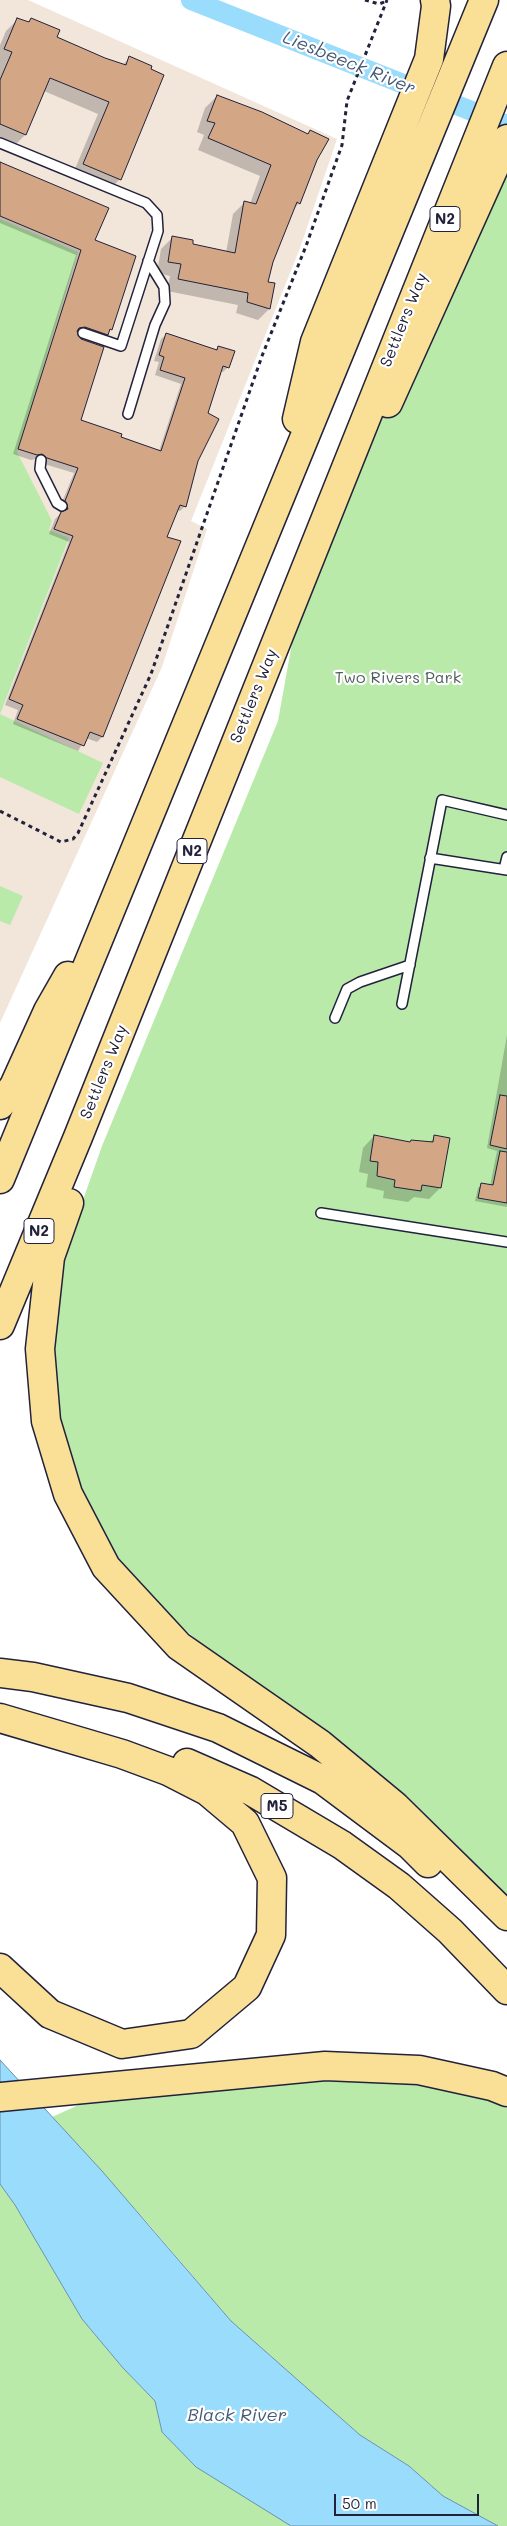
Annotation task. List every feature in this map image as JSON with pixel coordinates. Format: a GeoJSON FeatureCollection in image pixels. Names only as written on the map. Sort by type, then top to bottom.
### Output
{"type":"FeatureCollection","features":[{"type":"Feature","properties":{"kind":"highway"},"geometry":{"type":"LineString","coordinates":[[280,496],[315,342],[427,63],[435,0]]}},
{"type":"Feature","properties":{"kind":"highway"},"geometry":{"type":"LineString","coordinates":[[427,63],[479,0]]}},
{"type":"Feature","properties":{"kind":"highway"},"geometry":{"type":"LineString","coordinates":[[0,1179],[484,0]]}},
{"type":"Feature","properties":{"kind":"highway","name":"Settlers Way"},"geometry":{"type":"LineString","coordinates":[[0,1325],[78,1138],[507,66]]}},
{"type":"Feature","properties":{"kind":"highway"},"geometry":{"type":"LineString","coordinates":[[306,565],[399,382],[504,148]]}},
{"type":"Feature","properties":{"kind":"highway"},"geometry":{"type":"LineString","coordinates":[[0,1105],[14,1086],[48,1011],[120,886]]}},
{"type":"Feature","properties":{"kind":"highway"},"geometry":{"type":"LineString","coordinates":[[78,1138],[78,1177],[50,1257],[40,1348],[46,1421],[65,1484],[106,1567],[179,1646],[320,1744],[395,1806],[507,1916]]}},
{"type":"Feature","properties":{"kind":"highway"},"geometry":{"type":"LineString","coordinates":[[0,1664],[33,1677]]}},
{"type":"Feature","properties":{"kind":"highway"},"geometry":{"type":"LineString","coordinates":[[0,1673],[33,1677],[128,1698],[218,1728],[323,1780],[410,1845],[507,1938]]}},
{"type":"Feature","properties":{"kind":"highway","name":"M5"},"geometry":{"type":"LineString","coordinates":[[0,1709],[56,1718],[155,1749],[251,1791],[342,1845],[399,1886],[450,1931],[507,1990]]}},
{"type":"Feature","properties":{"kind":"highway"},"geometry":{"type":"LineString","coordinates":[[0,1718],[168,1770],[207,1791],[245,1823],[272,1878],[271,1935],[247,1987],[191,2034],[122,2044],[50,2014],[0,1968]]}},
{"type":"Feature","properties":{"kind":"highway"},"geometry":{"type":"LineString","coordinates":[[0,2097],[325,2066],[419,2070],[492,2086],[507,2092]]}},
{"type":"Feature","properties":{"kind":"lane"},"geometry":{"type":"LineString","coordinates":[[0,143],[146,203],[157,215],[159,223],[120,346],[83,333]]}},
{"type":"Feature","properties":{"kind":"lane"},"geometry":{"type":"LineString","coordinates":[[128,414],[155,325],[165,303],[164,287],[148,261]]}},
{"type":"Feature","properties":{"kind":"lane"},"geometry":{"type":"LineString","coordinates":[[41,460],[40,469],[57,503],[62,506]]}},
{"type":"Feature","properties":{"kind":"lane"},"geometry":{"type":"LineString","coordinates":[[402,1004],[442,800],[507,814]]}},
{"type":"Feature","properties":{"kind":"lane"},"geometry":{"type":"LineString","coordinates":[[430,858],[506,870],[507,857]]}},
{"type":"Feature","properties":{"kind":"lane"},"geometry":{"type":"LineString","coordinates":[[334,1018],[347,989],[360,982],[410,965]]}},
{"type":"Feature","properties":{"kind":"lane"},"geometry":{"type":"LineString","coordinates":[[321,1214],[507,1242]]}},
{"type":"Feature","properties":{"kind":"path"},"geometry":{"type":"LineString","coordinates":[[365,0],[379,4],[387,0]]}},
{"type":"Feature","properties":{"kind":"path"},"geometry":{"type":"LineString","coordinates":[[0,811],[61,842],[73,839],[78,833],[151,674],[262,356],[306,246],[342,145],[347,101],[387,0]]}},
{"type":"Feature","properties":{"kind":"shaded area"},"geometry":{"type":"Polygon","coordinates":[[[0,0],[28,0],[337,139],[300,248],[191,521],[207,529],[162,667],[0,1023],[0,0]]]}},
{"type":"Feature","properties":{"kind":"green space","name":"Two Rivers Park"},"geometry":{"type":"Polygon","coordinates":[[[507,139],[507,1896],[396,1787],[322,1729],[206,1648],[149,1598],[125,1571],[92,1514],[66,1448],[58,1409],[55,1321],[61,1275],[71,1234],[102,1146],[278,721],[306,565],[399,382],[507,139]]]}},
{"type":"Feature","properties":{"kind":"green space"},"geometry":{"type":"Polygon","coordinates":[[[0,219],[78,252],[17,452],[52,521],[49,530],[69,538],[0,714],[0,219]]]}},
{"type":"Feature","properties":{"kind":"green space"},"geometry":{"type":"Polygon","coordinates":[[[0,714],[103,763],[79,814],[0,777],[0,714]]]}},
{"type":"Feature","properties":{"kind":"green space"},"geometry":{"type":"Polygon","coordinates":[[[0,886],[23,896],[10,925],[0,921],[0,886]]]}},
{"type":"Feature","properties":{"kind":"green space"},"geometry":{"type":"Polygon","coordinates":[[[370,2079],[418,2084],[477,2095],[507,2108],[507,2526],[498,2526],[443,2496],[409,2466],[360,2435],[231,2321],[152,2228],[52,2117],[83,2103],[308,2080],[370,2079]]]}},
{"type":"Feature","properties":{"kind":"green space"},"geometry":{"type":"Polygon","coordinates":[[[0,2184],[15,2205],[82,2319],[123,2368],[155,2401],[162,2432],[291,2526],[0,2526],[0,2184]]]}},
{"type":"Feature","properties":{"kind":"water","name":"Black River"},"geometry":{"type":"Polygon","coordinates":[[[0,2060],[102,2171],[231,2321],[360,2435],[409,2466],[443,2496],[498,2526],[291,2526],[196,2467],[162,2432],[155,2401],[123,2368],[82,2319],[15,2205],[0,2184],[0,2060]]]}},
{"type":"Feature","properties":{"kind":"building"},"geometry":{"type":"Polygon","coordinates":[[[17,18],[29,22],[31,18],[60,30],[57,37],[105,58],[126,65],[129,56],[152,66],[151,69],[164,75],[121,180],[83,164],[109,102],[50,78],[26,135],[0,124],[0,80],[12,52],[4,49],[17,18]]]}},
{"type":"Feature","properties":{"kind":"building"},"geometry":{"type":"Polygon","coordinates":[[[217,95],[262,112],[308,134],[310,130],[329,139],[317,160],[300,204],[297,202],[273,262],[268,282],[275,283],[270,309],[247,302],[248,293],[178,279],[181,264],[168,262],[172,236],[193,240],[193,244],[235,253],[244,201],[256,204],[271,165],[208,138],[215,123],[207,121],[217,95]]]}},
{"type":"Feature","properties":{"kind":"building"},"geometry":{"type":"Polygon","coordinates":[[[0,162],[109,208],[95,240],[136,256],[112,330],[110,329],[108,335],[85,327],[79,328],[77,331],[81,339],[104,347],[81,420],[122,434],[121,437],[161,451],[185,378],[160,370],[164,357],[159,355],[166,333],[217,350],[218,346],[235,351],[229,368],[223,366],[208,413],[219,419],[198,461],[186,507],[180,505],[167,537],[181,541],[103,737],[90,732],[84,746],[17,719],[23,705],[9,699],[73,536],[54,529],[61,512],[68,509],[65,501],[78,468],[47,458],[42,454],[37,455],[18,449],[81,250],[0,216],[0,162]]]}},
{"type":"Feature","properties":{"kind":"building"},"geometry":{"type":"Polygon","coordinates":[[[500,1095],[507,1096],[507,1149],[490,1145],[500,1095]]]}},
{"type":"Feature","properties":{"kind":"building"},"geometry":{"type":"Polygon","coordinates":[[[374,1135],[410,1142],[411,1140],[433,1142],[434,1135],[450,1138],[441,1188],[422,1185],[421,1191],[394,1187],[395,1180],[377,1176],[378,1162],[370,1161],[374,1135]]]}},
{"type":"Feature","properties":{"kind":"building"},"geometry":{"type":"Polygon","coordinates":[[[500,1151],[507,1152],[507,1203],[478,1198],[481,1183],[493,1185],[500,1151]]]}},
{"type":"Feature","properties":{"kind":"waterway","name":"Liesbeeck River"},"geometry":{"type":"LineString","coordinates":[[191,0],[507,125]]}}]}
